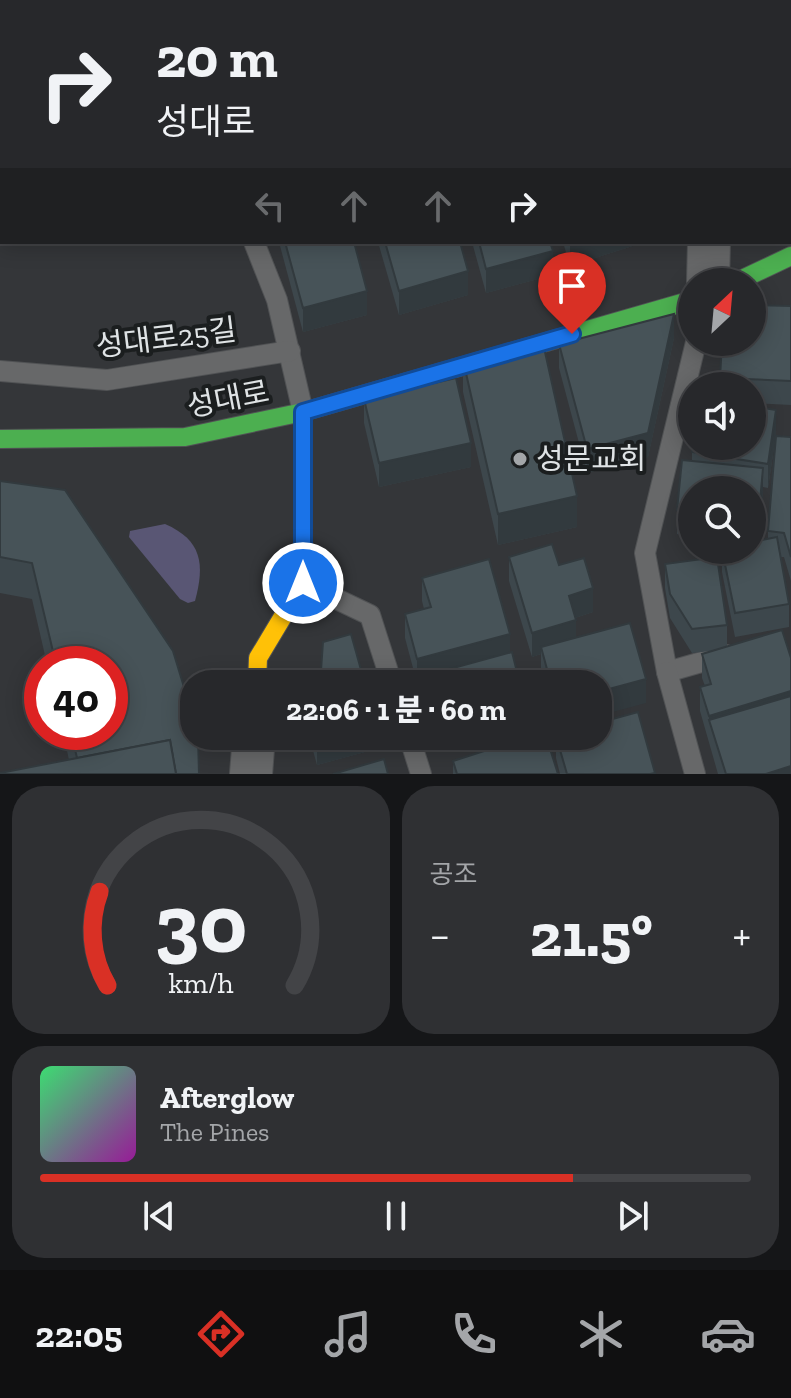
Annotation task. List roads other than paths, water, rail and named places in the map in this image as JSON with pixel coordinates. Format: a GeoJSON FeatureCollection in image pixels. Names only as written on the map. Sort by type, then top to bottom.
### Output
{"type":"FeatureCollection","features":[{"type":"Feature","properties":{"kind":"street"},"geometry":{"type":"LineString","coordinates":[[708,268],[709,244]]}},
{"type":"Feature","properties":{"kind":"street"},"geometry":{"type":"LineString","coordinates":[[766,268],[791,256]]}},
{"type":"Feature","properties":{"kind":"street","name":"성대로"},"geometry":{"type":"LineString","coordinates":[[0,439],[185,437],[303,412],[678,304]]}},
{"type":"Feature","properties":{"kind":"street"},"geometry":{"type":"LineString","coordinates":[[258,670],[258,658],[303,583],[303,412]]}},
{"type":"Feature","properties":{"kind":"street"},"geometry":{"type":"LineString","coordinates":[[251,774],[253,750]]}},
{"type":"Feature","properties":{"kind":"lane","name":"성대로25길"},"geometry":{"type":"LineString","coordinates":[[255,244],[277,300],[303,412]]}},
{"type":"Feature","properties":{"kind":"lane","name":"성대로25길"},"geometry":{"type":"LineString","coordinates":[[0,371],[107,380],[290,351]]}},
{"type":"Feature","properties":{"kind":"lane"},"geometry":{"type":"LineString","coordinates":[[693,356],[645,553],[667,672],[695,774]]}},
{"type":"Feature","properties":{"kind":"lane"},"geometry":{"type":"LineString","coordinates":[[303,583],[370,615],[388,670]]}},
{"type":"Feature","properties":{"kind":"lane"},"geometry":{"type":"LineString","coordinates":[[667,672],[750,648]]}},
{"type":"Feature","properties":{"kind":"lane"},"geometry":{"type":"LineString","coordinates":[[413,750],[421,774]]}},
{"type":"Feature","properties":{"kind":"place","name":"성문교회"},"geometry":{"type":"Point","coordinates":[520,459]}}]}
